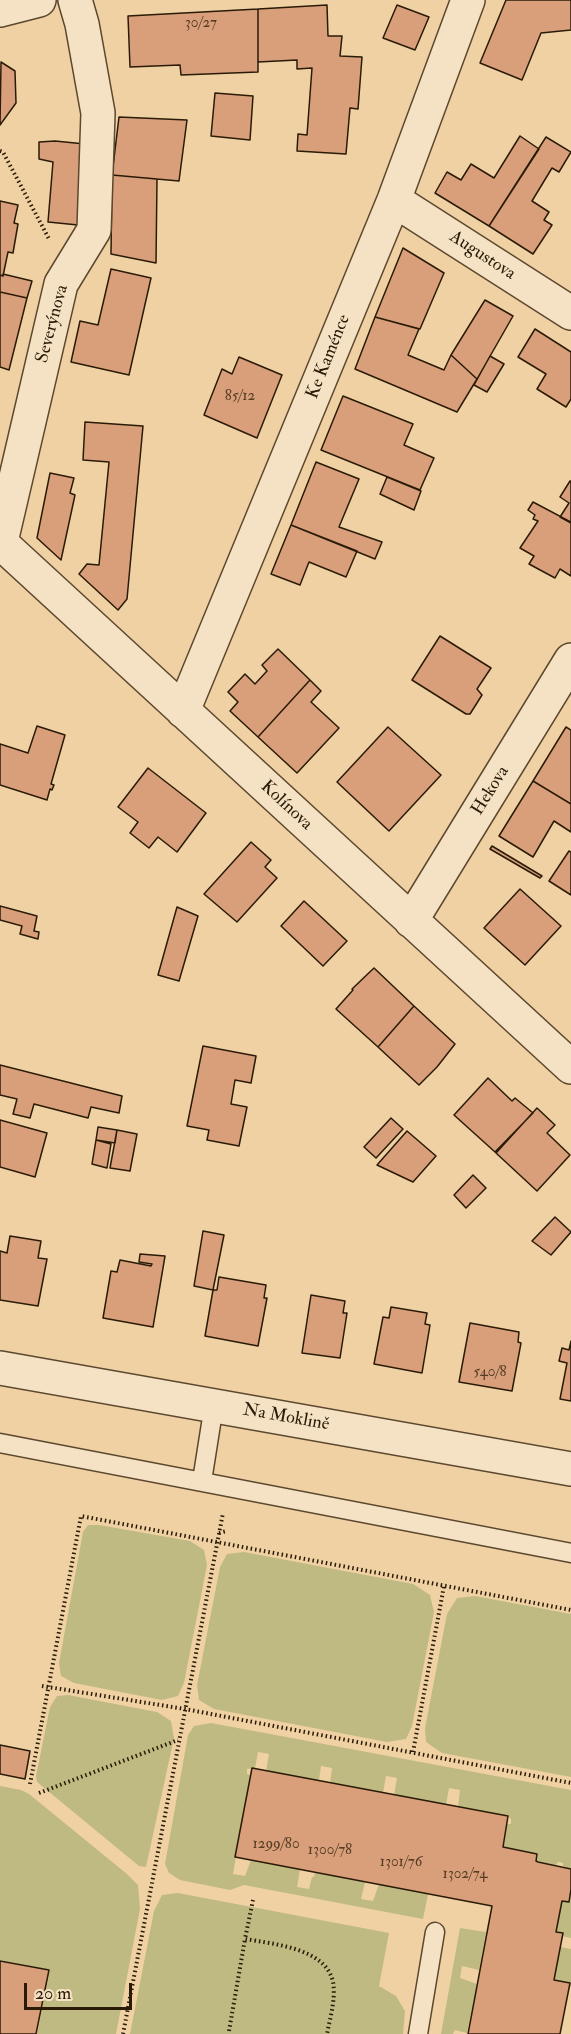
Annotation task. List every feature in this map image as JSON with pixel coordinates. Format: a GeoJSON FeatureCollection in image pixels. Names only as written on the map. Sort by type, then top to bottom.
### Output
{"type":"FeatureCollection","features":[{"type":"Feature","properties":{"kind":"street"},"geometry":{"type":"LineString","coordinates":[[0,10],[39,0]]}},
{"type":"Feature","properties":{"kind":"street","name":"Severýnova"},"geometry":{"type":"LineString","coordinates":[[0,544],[61,284],[94,230],[98,113],[82,24],[75,0]]}},
{"type":"Feature","properties":{"kind":"street","name":"Ke Kaménce"},"geometry":{"type":"LineString","coordinates":[[183,711],[394,200],[468,0]]}},
{"type":"Feature","properties":{"kind":"street","name":"Augustova"},"geometry":{"type":"LineString","coordinates":[[394,200],[571,313]]}},
{"type":"Feature","properties":{"kind":"street","name":"Kolínova"},"geometry":{"type":"LineString","coordinates":[[0,544],[571,1067]]}},
{"type":"Feature","properties":{"kind":"street","name":"Hekova"},"geometry":{"type":"LineString","coordinates":[[411,921],[571,660]]}},
{"type":"Feature","properties":{"kind":"street","name":"Na Moklině"},"geometry":{"type":"LineString","coordinates":[[0,1368],[571,1469]]}},
{"type":"Feature","properties":{"kind":"lane"},"geometry":{"type":"LineString","coordinates":[[202,1481],[214,1405]]}},
{"type":"Feature","properties":{"kind":"lane"},"geometry":{"type":"LineString","coordinates":[[0,1443],[571,1553]]}},
{"type":"Feature","properties":{"kind":"lane"},"geometry":{"type":"LineString","coordinates":[[418,2034],[435,1932]]}},
{"type":"Feature","properties":{"kind":"path"},"geometry":{"type":"LineString","coordinates":[[0,151],[3,152],[55,251],[72,267]]}},
{"type":"Feature","properties":{"kind":"path"},"geometry":{"type":"LineString","coordinates":[[123,2034],[227,1488]]}},
{"type":"Feature","properties":{"kind":"path"},"geometry":{"type":"LineString","coordinates":[[30,1784],[81,1516],[571,1610]]}},
{"type":"Feature","properties":{"kind":"path"},"geometry":{"type":"LineString","coordinates":[[219,1533],[227,1531]]}},
{"type":"Feature","properties":{"kind":"path"},"geometry":{"type":"LineString","coordinates":[[413,1752],[444,1586]]}},
{"type":"Feature","properties":{"kind":"path"},"geometry":{"type":"LineString","coordinates":[[42,1686],[185,1709],[571,1783]]}},
{"type":"Feature","properties":{"kind":"path"},"geometry":{"type":"LineString","coordinates":[[39,1793],[179,1740]]}},
{"type":"Feature","properties":{"kind":"path"},"geometry":{"type":"LineString","coordinates":[[229,2031],[253,1900]]}},
{"type":"Feature","properties":{"kind":"path"},"geometry":{"type":"LineString","coordinates":[[245,1939],[292,1948],[312,1955],[327,1969],[333,1981],[334,2000],[327,2034]]}},
{"type":"Feature","properties":{"kind":"shaded area"},"geometry":{"type":"Polygon","coordinates":[[[88,1525],[190,1541],[204,1550],[207,1565],[184,1683],[178,1696],[162,1700],[74,1683],[61,1676],[59,1663],[83,1532],[88,1525]]]}},
{"type":"Feature","properties":{"kind":"shaded area"},"geometry":{"type":"Polygon","coordinates":[[[244,1552],[413,1584],[430,1595],[434,1612],[412,1726],[406,1739],[387,1742],[214,1709],[199,1700],[197,1685],[220,1567],[227,1554],[244,1552]]]}},
{"type":"Feature","properties":{"kind":"shaded area"},"geometry":{"type":"Polygon","coordinates":[[[475,1596],[571,1614],[571,1777],[442,1753],[426,1742],[425,1728],[447,1614],[457,1598],[475,1596]]]}},
{"type":"Feature","properties":{"kind":"shaded area"},"geometry":{"type":"Polygon","coordinates":[[[68,1695],[157,1712],[171,1721],[174,1738],[146,1867],[139,1866],[37,1782],[36,1776],[50,1707],[57,1696],[68,1695]]]}},
{"type":"Feature","properties":{"kind":"shaded area"},"geometry":{"type":"Polygon","coordinates":[[[211,1723],[571,1790],[571,1869],[563,1866],[563,1863],[558,1862],[556,1865],[536,1861],[537,1854],[503,1847],[507,1824],[511,1824],[511,1819],[508,1816],[458,1807],[460,1790],[449,1788],[446,1805],[394,1795],[397,1778],[386,1776],[383,1793],[330,1783],[332,1768],[321,1766],[319,1780],[266,1771],[269,1754],[258,1752],[255,1768],[247,1769],[247,1774],[250,1775],[233,1874],[245,1876],[251,1860],[300,1869],[297,1887],[309,1889],[315,1872],[365,1882],[361,1899],[373,1901],[379,1884],[428,1894],[423,1919],[244,1885],[230,1890],[180,1880],[169,1873],[165,1864],[188,1735],[194,1726],[211,1723]]]}},
{"type":"Feature","properties":{"kind":"shaded area"},"geometry":{"type":"Polygon","coordinates":[[[0,1786],[29,1794],[138,1885],[140,1909],[116,2034],[37,2034],[50,1970],[0,1960],[0,1786]]]}},
{"type":"Feature","properties":{"kind":"shaded area"},"geometry":{"type":"Polygon","coordinates":[[[571,1889],[571,1938],[556,1932],[562,1901],[569,1902],[571,1889]]]}},
{"type":"Feature","properties":{"kind":"shaded area"},"geometry":{"type":"Polygon","coordinates":[[[178,1893],[389,1933],[379,1986],[396,1996],[405,2011],[403,2034],[130,2034],[154,1911],[162,1895],[178,1893]]]}},
{"type":"Feature","properties":{"kind":"shaded area"},"geometry":{"type":"Polygon","coordinates":[[[460,1928],[486,1932],[479,1970],[462,1966],[460,1978],[477,1984],[467,2033],[455,2030],[453,2034],[441,2034],[460,1928]]]}},
{"type":"Feature","properties":{"kind":"shaded area"},"geometry":{"type":"Polygon","coordinates":[[[560,1947],[571,1949],[571,1987],[569,1983],[554,1980],[560,1947]]]}},
{"type":"Feature","properties":{"kind":"building"},"geometry":{"type":"Polygon","coordinates":[[[506,0],[571,0],[571,30],[541,33],[522,80],[480,63],[506,0]]]}},
{"type":"Feature","properties":{"kind":"building"},"geometry":{"type":"Polygon","coordinates":[[[327,5],[328,36],[342,36],[340,56],[362,57],[358,109],[350,108],[346,154],[297,151],[298,134],[307,135],[312,68],[297,69],[297,60],[258,62],[258,9],[327,5]]]}},
{"type":"Feature","properties":{"kind":"building"},"geometry":{"type":"Polygon","coordinates":[[[397,5],[429,17],[415,50],[383,38],[397,5]]]}},
{"type":"Feature","properties":{"kind":"building"},"geometry":{"type":"Polygon","coordinates":[[[258,9],[258,72],[181,75],[180,65],[130,67],[128,16],[258,9]]]}},
{"type":"Feature","properties":{"kind":"building"},"geometry":{"type":"Polygon","coordinates":[[[1,62],[15,71],[16,103],[0,125],[1,62]]]}},
{"type":"Feature","properties":{"kind":"building"},"geometry":{"type":"Polygon","coordinates":[[[215,93],[253,96],[250,140],[211,136],[215,93]]]}},
{"type":"Feature","properties":{"kind":"building"},"geometry":{"type":"Polygon","coordinates":[[[119,117],[187,120],[179,181],[112,175],[119,117]]]}},
{"type":"Feature","properties":{"kind":"building"},"geometry":{"type":"Polygon","coordinates":[[[520,136],[539,149],[489,226],[435,193],[447,172],[461,180],[471,164],[494,178],[520,136]]]}},
{"type":"Feature","properties":{"kind":"building"},"geometry":{"type":"Polygon","coordinates":[[[546,137],[571,152],[559,172],[552,168],[532,201],[549,212],[544,220],[552,225],[533,254],[489,226],[546,137]]]}},
{"type":"Feature","properties":{"kind":"building"},"geometry":{"type":"Polygon","coordinates":[[[39,142],[85,144],[78,225],[48,222],[53,162],[39,159],[39,142]]]}},
{"type":"Feature","properties":{"kind":"building"},"geometry":{"type":"Polygon","coordinates":[[[112,175],[157,179],[156,263],[111,254],[112,175]]]}},
{"type":"Feature","properties":{"kind":"building"},"geometry":{"type":"Polygon","coordinates":[[[0,201],[18,205],[14,223],[18,224],[13,253],[8,252],[3,276],[0,275],[0,201]]]}},
{"type":"Feature","properties":{"kind":"building"},"geometry":{"type":"Polygon","coordinates":[[[403,248],[444,273],[420,329],[375,317],[403,248]]]}},
{"type":"Feature","properties":{"kind":"building"},"geometry":{"type":"Polygon","coordinates":[[[111,269],[151,278],[129,375],[71,362],[80,321],[98,325],[111,269]]]}},
{"type":"Feature","properties":{"kind":"building"},"geometry":{"type":"Polygon","coordinates":[[[3,274],[32,281],[27,298],[0,292],[0,275],[3,276],[3,274]]]}},
{"type":"Feature","properties":{"kind":"building"},"geometry":{"type":"Polygon","coordinates":[[[0,292],[27,298],[9,370],[0,367],[0,292]]]}},
{"type":"Feature","properties":{"kind":"building"},"geometry":{"type":"Polygon","coordinates":[[[485,300],[513,316],[477,379],[451,355],[485,300]]]}},
{"type":"Feature","properties":{"kind":"building"},"geometry":{"type":"Polygon","coordinates":[[[375,317],[419,329],[408,355],[444,370],[451,355],[477,379],[457,412],[355,369],[375,317]]]}},
{"type":"Feature","properties":{"kind":"building"},"geometry":{"type":"Polygon","coordinates":[[[535,329],[571,352],[571,399],[566,407],[537,389],[546,374],[518,357],[535,329]]]}},
{"type":"Feature","properties":{"kind":"building"},"geometry":{"type":"Polygon","coordinates":[[[490,356],[504,364],[487,392],[474,385],[490,356]]]}},
{"type":"Feature","properties":{"kind":"building"},"geometry":{"type":"Polygon","coordinates":[[[239,357],[282,375],[257,438],[204,415],[222,369],[232,374],[239,357]]]}},
{"type":"Feature","properties":{"kind":"building"},"geometry":{"type":"Polygon","coordinates":[[[343,396],[413,424],[404,445],[434,458],[420,490],[321,450],[343,396]]]}},
{"type":"Feature","properties":{"kind":"building"},"geometry":{"type":"Polygon","coordinates":[[[85,422],[143,426],[127,599],[118,610],[79,574],[87,564],[99,565],[109,462],[83,460],[85,422]]]}},
{"type":"Feature","properties":{"kind":"building"},"geometry":{"type":"Polygon","coordinates":[[[316,462],[359,479],[339,527],[382,542],[375,559],[291,525],[316,462]]]}},
{"type":"Feature","properties":{"kind":"building"},"geometry":{"type":"Polygon","coordinates":[[[50,473],[74,478],[70,493],[75,495],[61,560],[37,538],[50,473]]]}},
{"type":"Feature","properties":{"kind":"building"},"geometry":{"type":"Polygon","coordinates":[[[387,477],[421,491],[414,510],[380,494],[387,477]]]}},
{"type":"Feature","properties":{"kind":"building"},"geometry":{"type":"Polygon","coordinates":[[[570,481],[571,523],[560,517],[569,503],[560,497],[570,481]]]}},
{"type":"Feature","properties":{"kind":"building"},"geometry":{"type":"Polygon","coordinates":[[[533,502],[571,522],[571,576],[560,569],[555,578],[529,564],[534,556],[520,548],[538,521],[533,519],[535,515],[528,510],[533,502]]]}},
{"type":"Feature","properties":{"kind":"building"},"geometry":{"type":"Polygon","coordinates":[[[291,525],[357,551],[346,577],[309,562],[300,585],[271,574],[291,525]]]}},
{"type":"Feature","properties":{"kind":"building"},"geometry":{"type":"Polygon","coordinates":[[[440,636],[491,668],[477,689],[482,695],[470,714],[466,714],[412,680],[440,636]]]}},
{"type":"Feature","properties":{"kind":"building"},"geometry":{"type":"Polygon","coordinates":[[[278,649],[310,680],[258,737],[230,711],[238,702],[228,692],[245,674],[255,684],[267,671],[262,665],[278,649]]]}},
{"type":"Feature","properties":{"kind":"building"},"geometry":{"type":"Polygon","coordinates":[[[310,680],[321,691],[311,702],[339,728],[297,773],[258,737],[310,680]]]}},
{"type":"Feature","properties":{"kind":"building"},"geometry":{"type":"Polygon","coordinates":[[[37,726],[65,735],[51,784],[54,785],[52,790],[50,789],[47,800],[0,785],[0,744],[28,753],[37,726]]]}},
{"type":"Feature","properties":{"kind":"building"},"geometry":{"type":"Polygon","coordinates":[[[388,727],[441,775],[389,831],[337,782],[388,727]]]}},
{"type":"Feature","properties":{"kind":"building"},"geometry":{"type":"Polygon","coordinates":[[[566,727],[571,730],[571,804],[533,781],[566,727]]]}},
{"type":"Feature","properties":{"kind":"building"},"geometry":{"type":"Polygon","coordinates":[[[148,768],[206,813],[177,852],[158,837],[149,848],[130,833],[138,822],[118,807],[148,768]]]}},
{"type":"Feature","properties":{"kind":"building"},"geometry":{"type":"Polygon","coordinates":[[[533,781],[571,804],[571,832],[554,821],[533,857],[499,836],[533,781]]]}},
{"type":"Feature","properties":{"kind":"building"},"geometry":{"type":"Polygon","coordinates":[[[251,842],[271,860],[265,867],[277,878],[237,922],[204,894],[251,842]]]}},
{"type":"Feature","properties":{"kind":"building"},"geometry":{"type":"Polygon","coordinates":[[[492,846],[542,876],[540,878],[490,849],[492,846]]]}},
{"type":"Feature","properties":{"kind":"building"},"geometry":{"type":"Polygon","coordinates":[[[569,851],[571,852],[571,895],[549,881],[569,851]]]}},
{"type":"Feature","properties":{"kind":"building"},"geometry":{"type":"Polygon","coordinates":[[[520,889],[561,926],[525,965],[484,928],[520,889]]]}},
{"type":"Feature","properties":{"kind":"building"},"geometry":{"type":"Polygon","coordinates":[[[304,901],[347,941],[323,966],[281,926],[304,901]]]}},
{"type":"Feature","properties":{"kind":"building"},"geometry":{"type":"Polygon","coordinates":[[[0,906],[37,916],[34,931],[39,932],[38,939],[20,934],[22,926],[0,920],[0,906]]]}},
{"type":"Feature","properties":{"kind":"building"},"geometry":{"type":"Polygon","coordinates":[[[177,907],[198,916],[179,981],[158,975],[177,907]]]}},
{"type":"Feature","properties":{"kind":"building"},"geometry":{"type":"Polygon","coordinates":[[[374,968],[414,1006],[378,1047],[336,1009],[352,989],[374,968]]]}},
{"type":"Feature","properties":{"kind":"building"},"geometry":{"type":"Polygon","coordinates":[[[414,1006],[455,1044],[419,1085],[378,1047],[414,1006]]]}},
{"type":"Feature","properties":{"kind":"building"},"geometry":{"type":"Polygon","coordinates":[[[203,1046],[256,1056],[251,1083],[235,1080],[231,1104],[247,1107],[239,1146],[207,1140],[209,1130],[187,1126],[203,1046]]]}},
{"type":"Feature","properties":{"kind":"building"},"geometry":{"type":"Polygon","coordinates":[[[0,1065],[122,1096],[119,1113],[91,1107],[88,1118],[34,1104],[30,1118],[13,1114],[17,1099],[0,1095],[0,1065]]]}},
{"type":"Feature","properties":{"kind":"building"},"geometry":{"type":"Polygon","coordinates":[[[488,1078],[512,1101],[515,1098],[533,1113],[495,1152],[454,1115],[488,1078]]]}},
{"type":"Feature","properties":{"kind":"building"},"geometry":{"type":"Polygon","coordinates":[[[537,1108],[555,1125],[547,1133],[570,1155],[537,1191],[496,1153],[537,1108]]]}},
{"type":"Feature","properties":{"kind":"building"},"geometry":{"type":"Polygon","coordinates":[[[391,1118],[403,1129],[376,1158],[364,1147],[391,1118]]]}},
{"type":"Feature","properties":{"kind":"building"},"geometry":{"type":"Polygon","coordinates":[[[0,1120],[47,1133],[35,1177],[0,1167],[0,1120]]]}},
{"type":"Feature","properties":{"kind":"building"},"geometry":{"type":"Polygon","coordinates":[[[98,1127],[117,1130],[115,1143],[96,1140],[98,1127]]]}},
{"type":"Feature","properties":{"kind":"building"},"geometry":{"type":"Polygon","coordinates":[[[117,1130],[137,1134],[130,1171],[110,1168],[117,1130]]]}},
{"type":"Feature","properties":{"kind":"building"},"geometry":{"type":"Polygon","coordinates":[[[407,1131],[436,1156],[413,1182],[377,1165],[407,1131]]]}},
{"type":"Feature","properties":{"kind":"building"},"geometry":{"type":"Polygon","coordinates":[[[96,1140],[111,1144],[107,1168],[92,1164],[96,1140]]]}},
{"type":"Feature","properties":{"kind":"building"},"geometry":{"type":"Polygon","coordinates":[[[473,1175],[486,1188],[466,1208],[454,1195],[473,1175]]]}},
{"type":"Feature","properties":{"kind":"building"},"geometry":{"type":"Polygon","coordinates":[[[555,1217],[571,1232],[551,1255],[532,1241],[555,1217]]]}},
{"type":"Feature","properties":{"kind":"building"},"geometry":{"type":"Polygon","coordinates":[[[203,1231],[224,1235],[213,1290],[194,1286],[203,1231]]]}},
{"type":"Feature","properties":{"kind":"building"},"geometry":{"type":"Polygon","coordinates":[[[10,1236],[41,1241],[38,1258],[47,1259],[38,1306],[0,1300],[0,1251],[7,1253],[10,1236]]]}},
{"type":"Feature","properties":{"kind":"building"},"geometry":{"type":"Polygon","coordinates":[[[140,1254],[165,1256],[153,1327],[103,1318],[111,1271],[117,1272],[120,1260],[151,1266],[152,1264],[139,1262],[140,1254]]]}},
{"type":"Feature","properties":{"kind":"building"},"geometry":{"type":"Polygon","coordinates":[[[219,1277],[266,1285],[264,1298],[267,1298],[258,1346],[205,1336],[213,1290],[217,1290],[219,1277]]]}},
{"type":"Feature","properties":{"kind":"building"},"geometry":{"type":"Polygon","coordinates":[[[311,1295],[345,1301],[343,1313],[347,1313],[340,1358],[302,1353],[311,1295]]]}},
{"type":"Feature","properties":{"kind":"building"},"geometry":{"type":"Polygon","coordinates":[[[391,1307],[427,1313],[425,1324],[430,1325],[422,1373],[374,1364],[383,1317],[389,1318],[391,1307]]]}},
{"type":"Feature","properties":{"kind":"building"},"geometry":{"type":"Polygon","coordinates":[[[470,1323],[519,1332],[518,1342],[521,1343],[512,1391],[459,1382],[470,1323]]]}},
{"type":"Feature","properties":{"kind":"building"},"geometry":{"type":"Polygon","coordinates":[[[571,1341],[571,1401],[560,1399],[567,1363],[559,1361],[562,1348],[569,1350],[571,1341]]]}},
{"type":"Feature","properties":{"kind":"building"},"geometry":{"type":"Polygon","coordinates":[[[0,1745],[30,1751],[25,1779],[0,1774],[0,1745]]]}},
{"type":"Feature","properties":{"kind":"building"},"geometry":{"type":"Polygon","coordinates":[[[252,1768],[508,1816],[503,1847],[537,1854],[536,1861],[538,1862],[571,1869],[569,1902],[562,1901],[556,1932],[563,1933],[554,1980],[570,1983],[560,2034],[468,2034],[492,1906],[235,1857],[252,1768]]]}},
{"type":"Feature","properties":{"kind":"building"},"geometry":{"type":"Polygon","coordinates":[[[0,1961],[49,1970],[36,2034],[0,2034],[0,1961]]]}}]}
